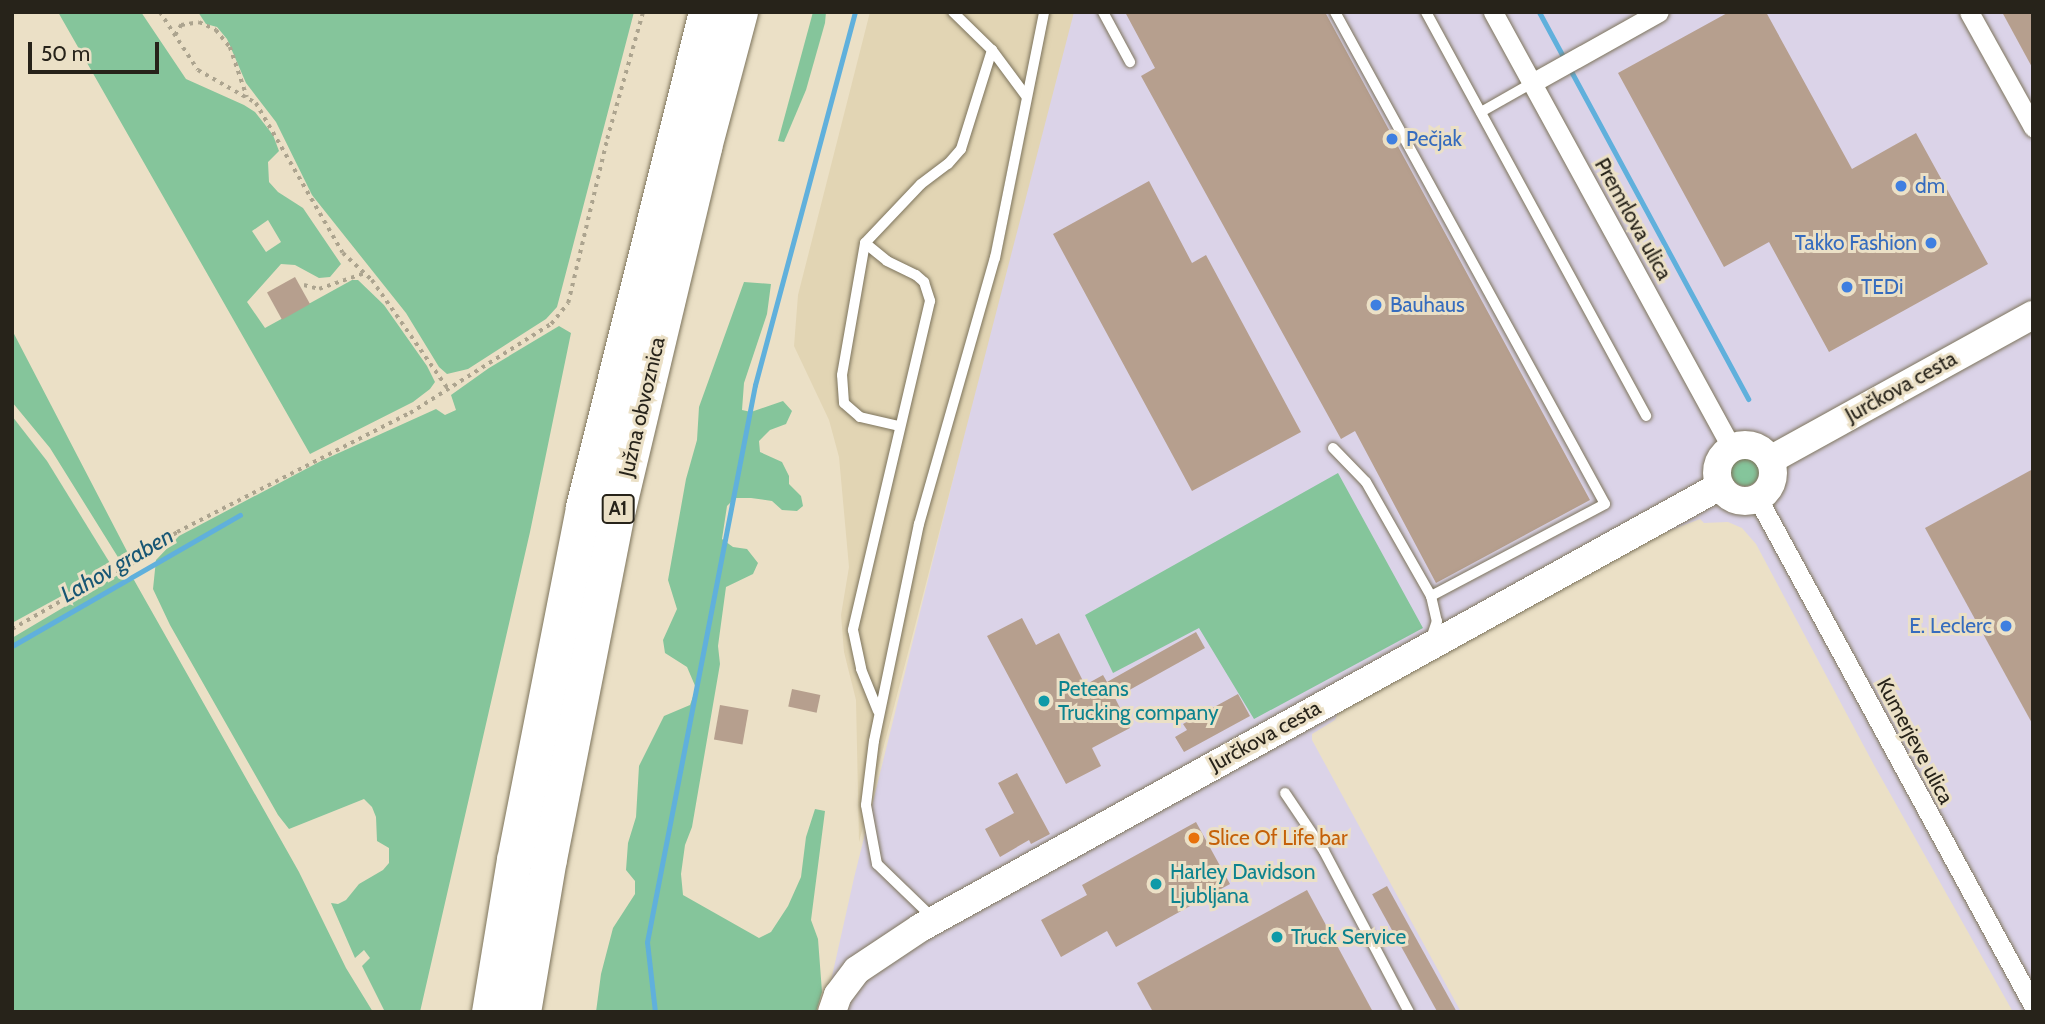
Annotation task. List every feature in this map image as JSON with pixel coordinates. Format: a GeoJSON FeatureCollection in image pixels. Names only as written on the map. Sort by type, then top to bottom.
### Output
{"type":"FeatureCollection","features":[{"type":"Feature","properties":{"kind":"highway","name":"Južna obvoznica"},"geometry":{"type":"LineString","coordinates":[[489,1012],[514,860],[583,507],[666,164],[706,12]]}},
{"type":"Feature","properties":{"kind":"highway","name":"Južna obvoznica"},"geometry":{"type":"LineString","coordinates":[[523,1012],[549,859],[617,513],[704,147],[740,12]]}},
{"type":"Feature","properties":{"kind":"street","name":"Premrlova ulica"},"geometry":{"type":"LineString","coordinates":[[1493,12],[1732,448]]}},
{"type":"Feature","properties":{"kind":"street"},"geometry":{"type":"LineString","coordinates":[[1532,83],[1659,12]]}},
{"type":"Feature","properties":{"kind":"street"},"geometry":{"type":"LineString","coordinates":[[1969,12],[2033,127]]}},
{"type":"Feature","properties":{"kind":"street","name":"Jurčkova cesta"},"geometry":{"type":"LineString","coordinates":[[1770,460],[2033,315]]}},
{"type":"Feature","properties":{"kind":"street"},"geometry":{"type":"LineString","coordinates":[[1753,446],[1770,460],[1772,482],[1758,499],[1736,500],[1720,486],[1718,465],[1732,448],[1753,446]]}},
{"type":"Feature","properties":{"kind":"street","name":"Jurčkova cesta"},"geometry":{"type":"LineString","coordinates":[[832,1012],[838,995],[857,970],[877,954],[935,919],[1720,486]]}},
{"type":"Feature","properties":{"kind":"street","name":"Kumerjeve ulica"},"geometry":{"type":"LineString","coordinates":[[1758,499],[2033,1005]]}},
{"type":"Feature","properties":{"kind":"lane"},"geometry":{"type":"LineString","coordinates":[[953,12],[992,50],[1026,96]]}},
{"type":"Feature","properties":{"kind":"lane"},"geometry":{"type":"LineString","coordinates":[[935,919],[877,864],[866,805],[880,715],[919,524],[995,258],[1044,12]]}},
{"type":"Feature","properties":{"kind":"lane"},"geometry":{"type":"LineString","coordinates":[[1103,12],[1130,62]]}},
{"type":"Feature","properties":{"kind":"lane"},"geometry":{"type":"LineString","coordinates":[[1335,12],[1605,504],[1430,596]]}},
{"type":"Feature","properties":{"kind":"lane"},"geometry":{"type":"LineString","coordinates":[[1426,12],[1646,416]]}},
{"type":"Feature","properties":{"kind":"lane"},"geometry":{"type":"LineString","coordinates":[[899,426],[860,417],[845,403],[842,375],[865,243],[920,184],[948,164],[961,149],[992,50]]}},
{"type":"Feature","properties":{"kind":"lane"},"geometry":{"type":"LineString","coordinates":[[1480,112],[1532,83]]}},
{"type":"Feature","properties":{"kind":"lane"},"geometry":{"type":"LineString","coordinates":[[865,243],[924,282],[930,301],[930,313],[899,426],[853,630],[861,669],[880,715]]}},
{"type":"Feature","properties":{"kind":"lane"},"geometry":{"type":"LineString","coordinates":[[1333,448],[1366,482],[1430,596],[1437,621],[1427,646]]}},
{"type":"Feature","properties":{"kind":"lane"},"geometry":{"type":"LineString","coordinates":[[1285,793],[1324,851],[1409,1012]]}},
{"type":"Feature","properties":{"kind":"path"},"geometry":{"type":"LineString","coordinates":[[160,12],[198,71],[256,103],[343,253],[365,273],[414,336],[448,389]]}},
{"type":"Feature","properties":{"kind":"path"},"geometry":{"type":"LineString","coordinates":[[12,629],[108,574],[125,569],[177,532],[410,413],[551,324],[568,303],[607,139],[643,12]]}},
{"type":"Feature","properties":{"kind":"path"},"geometry":{"type":"LineString","coordinates":[[175,36],[181,25],[200,22],[216,30],[230,47],[247,97]]}},
{"type":"Feature","properties":{"kind":"path"},"geometry":{"type":"LineString","coordinates":[[304,285],[319,289],[365,273]]}},
{"type":"Feature","properties":{"kind":"shaded area"},"geometry":{"type":"Polygon","coordinates":[[[870,12],[1074,12],[859,842],[856,700],[844,652],[841,615],[849,567],[839,457],[829,420],[794,346],[798,295],[870,12]]]}},
{"type":"Feature","properties":{"kind":"shaded area"},"geometry":{"type":"Polygon","coordinates":[[[1069,12],[2033,12],[2033,1012],[2013,1012],[1874,765],[1756,544],[1742,528],[1728,522],[1704,523],[1700,519],[1656,536],[1340,708],[1335,720],[1312,734],[1312,740],[1461,1012],[824,1012],[854,878],[1069,12]]]}},
{"type":"Feature","properties":{"kind":"green space"},"geometry":{"type":"Polygon","coordinates":[[[58,12],[141,12],[186,79],[255,112],[273,135],[279,151],[268,162],[269,182],[278,192],[303,208],[341,264],[330,277],[319,278],[295,265],[281,264],[247,302],[265,328],[352,280],[358,280],[384,305],[427,366],[435,382],[413,402],[310,454],[58,12]],[[268,220],[252,231],[266,252],[281,242],[268,220]]]}},
{"type":"Feature","properties":{"kind":"green space"},"geometry":{"type":"Polygon","coordinates":[[[198,12],[634,12],[557,307],[546,319],[468,369],[447,374],[439,367],[406,313],[312,195],[276,122],[246,83],[227,39],[217,27],[206,24],[198,12]]]}},
{"type":"Feature","properties":{"kind":"green space"},"geometry":{"type":"Polygon","coordinates":[[[813,12],[826,12],[825,23],[806,90],[784,142],[778,141],[813,12]]]}},
{"type":"Feature","properties":{"kind":"green space"},"geometry":{"type":"Polygon","coordinates":[[[744,282],[771,284],[767,314],[744,383],[742,410],[751,412],[783,401],[792,411],[786,424],[770,430],[759,441],[760,452],[782,462],[789,476],[789,484],[801,496],[803,506],[797,511],[782,510],[772,501],[735,498],[727,506],[722,539],[733,547],[747,549],[758,563],[753,574],[726,587],[718,646],[720,664],[692,827],[685,845],[681,874],[683,895],[759,938],[771,932],[788,906],[801,877],[806,837],[815,809],[825,811],[811,920],[818,939],[822,992],[816,1012],[596,1012],[601,974],[613,928],[635,894],[635,881],[626,870],[628,843],[636,817],[639,766],[664,716],[690,705],[696,688],[687,667],[665,653],[663,640],[677,609],[668,580],[686,479],[697,440],[699,407],[744,282]]]}},
{"type":"Feature","properties":{"kind":"green space"},"geometry":{"type":"Polygon","coordinates":[[[559,326],[571,333],[530,532],[420,1012],[385,1012],[362,966],[370,958],[364,950],[355,958],[331,903],[338,904],[346,900],[359,884],[383,870],[389,863],[389,848],[377,841],[376,817],[372,807],[364,799],[289,829],[278,815],[170,625],[153,589],[156,560],[179,536],[321,461],[436,409],[445,415],[456,410],[451,395],[489,368],[559,326]]]}},
{"type":"Feature","properties":{"kind":"green space"},"geometry":{"type":"Polygon","coordinates":[[[12,330],[130,557],[121,562],[50,448],[12,402],[12,330]]]}},
{"type":"Feature","properties":{"kind":"green space"},"geometry":{"type":"Polygon","coordinates":[[[12,416],[47,461],[113,568],[12,623],[12,416]]]}},
{"type":"Feature","properties":{"kind":"green space"},"geometry":{"type":"Polygon","coordinates":[[[1745,458],[1755,462],[1759,472],[1755,482],[1745,486],[1735,482],[1731,472],[1735,462],[1745,458]]]}},
{"type":"Feature","properties":{"kind":"green space"},"geometry":{"type":"Polygon","coordinates":[[[1338,473],[1423,628],[1254,719],[1199,628],[1113,673],[1085,615],[1338,473]]]}},
{"type":"Feature","properties":{"kind":"green space"},"geometry":{"type":"Polygon","coordinates":[[[118,575],[134,580],[299,872],[346,968],[373,1012],[12,1012],[12,638],[118,575]]]}},
{"type":"Feature","properties":{"kind":"building","name":"Bauhaus"},"geometry":{"type":"Polygon","coordinates":[[[1125,12],[1325,12],[1590,500],[1436,583],[1355,431],[1341,439],[1141,76],[1155,68],[1125,12]]]}},
{"type":"Feature","properties":{"kind":"building"},"geometry":{"type":"Polygon","coordinates":[[[1729,12],[1766,12],[1852,169],[1916,133],[1988,264],[1829,352],[1769,242],[1724,267],[1618,73],[1729,12]]]}},
{"type":"Feature","properties":{"kind":"building"},"geometry":{"type":"Polygon","coordinates":[[[2002,12],[2033,12],[2033,69],[2002,12]]]}},
{"type":"Feature","properties":{"kind":"building"},"geometry":{"type":"Polygon","coordinates":[[[1149,181],[1192,263],[1206,255],[1301,432],[1192,491],[1053,234],[1149,181]]]}},
{"type":"Feature","properties":{"kind":"building"},"geometry":{"type":"Polygon","coordinates":[[[295,277],[310,304],[282,320],[267,293],[295,277]]]}},
{"type":"Feature","properties":{"kind":"building","name":"E. Leclerc"},"geometry":{"type":"Polygon","coordinates":[[[2033,469],[2033,725],[1925,528],[2033,469]]]}},
{"type":"Feature","properties":{"kind":"building"},"geometry":{"type":"Polygon","coordinates":[[[1022,618],[1036,645],[1059,633],[1085,685],[1103,675],[1107,682],[1196,632],[1205,648],[1115,698],[1130,728],[1092,748],[1101,766],[1066,784],[987,636],[1022,618]]]}},
{"type":"Feature","properties":{"kind":"building"},"geometry":{"type":"Polygon","coordinates":[[[792,689],[820,695],[817,713],[788,707],[792,689]]]}},
{"type":"Feature","properties":{"kind":"building"},"geometry":{"type":"Polygon","coordinates":[[[1238,694],[1250,716],[1184,752],[1175,737],[1187,730],[1183,724],[1238,694]]]}},
{"type":"Feature","properties":{"kind":"building"},"geometry":{"type":"Polygon","coordinates":[[[720,705],[749,710],[742,745],[714,739],[720,705]]]}},
{"type":"Feature","properties":{"kind":"building"},"geometry":{"type":"Polygon","coordinates":[[[1017,773],[1050,834],[1031,844],[1029,840],[1000,857],[985,829],[1014,813],[998,783],[1017,773]]]}},
{"type":"Feature","properties":{"kind":"building","name":"Harley Davidson Ljubljana"},"geometry":{"type":"Polygon","coordinates":[[[1196,822],[1230,884],[1116,947],[1107,931],[1061,957],[1041,920],[1087,895],[1082,885],[1196,822]]]}},
{"type":"Feature","properties":{"kind":"building"},"geometry":{"type":"Polygon","coordinates":[[[1387,886],[1457,1012],[1437,1012],[1372,894],[1387,886]]]}},
{"type":"Feature","properties":{"kind":"building","name":"Truck Service"},"geometry":{"type":"Polygon","coordinates":[[[1307,890],[1373,1012],[1153,1012],[1137,983],[1307,890]]]}},
{"type":"Feature","properties":{"kind":"waterway"},"geometry":{"type":"LineString","coordinates":[[655,1012],[647,942],[755,385],[855,12]]}},
{"type":"Feature","properties":{"kind":"waterway"},"geometry":{"type":"LineString","coordinates":[[1539,12],[1748,399]]}},
{"type":"Feature","properties":{"kind":"waterway","name":"Lahov graben"},"geometry":{"type":"LineString","coordinates":[[12,646],[240,515]]}},
{"type":"Feature","properties":{"kind":"place","name":"Pečjak"},"geometry":{"type":"Point","coordinates":[1392,139]}},
{"type":"Feature","properties":{"kind":"place","name":"dm"},"geometry":{"type":"Point","coordinates":[1901,186]}},
{"type":"Feature","properties":{"kind":"place","name":"Takko Fashion"},"geometry":{"type":"Point","coordinates":[1931,243]}},
{"type":"Feature","properties":{"kind":"place","name":"TEDi"},"geometry":{"type":"Point","coordinates":[1847,287]}},
{"type":"Feature","properties":{"kind":"place","name":"Bauhaus"},"geometry":{"type":"Point","coordinates":[1376,305]}},
{"type":"Feature","properties":{"kind":"place","name":"E. Leclerc"},"geometry":{"type":"Point","coordinates":[2006,626]}},
{"type":"Feature","properties":{"kind":"place","name":"Peteans Trucking company"},"geometry":{"type":"Point","coordinates":[1044,701]}},
{"type":"Feature","properties":{"kind":"place","name":"Slice Of Life bar"},"geometry":{"type":"Point","coordinates":[1194,838]}},
{"type":"Feature","properties":{"kind":"place","name":"Harley Davidson Ljubljana"},"geometry":{"type":"Point","coordinates":[1156,884]}},
{"type":"Feature","properties":{"kind":"place","name":"Truck Service"},"geometry":{"type":"Point","coordinates":[1277,937]}}]}
